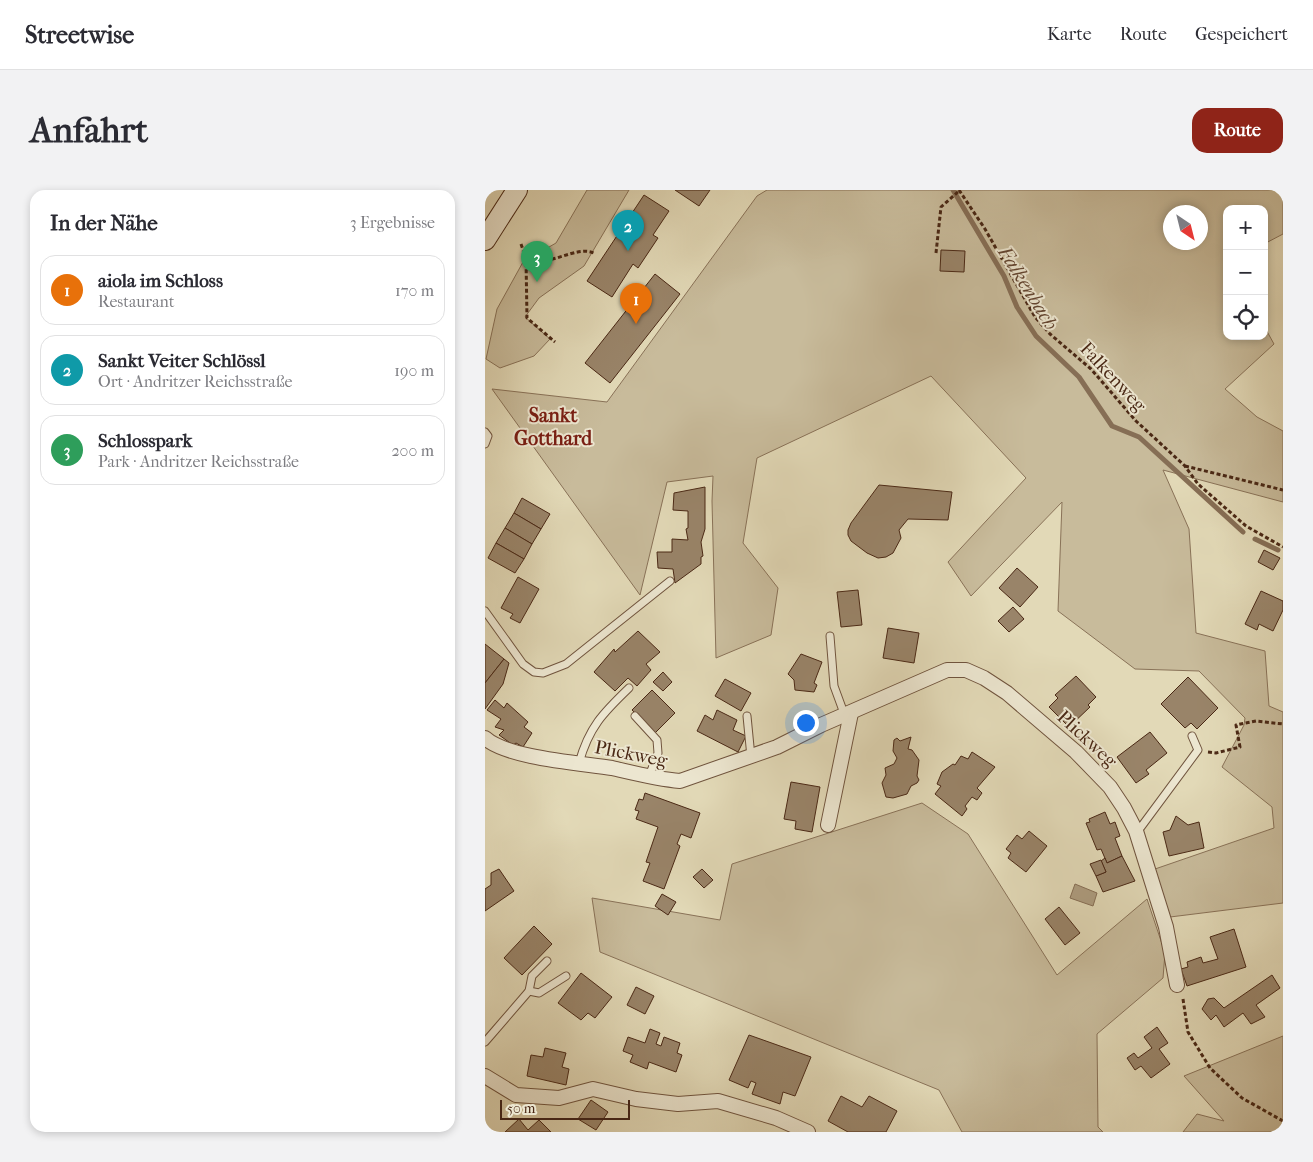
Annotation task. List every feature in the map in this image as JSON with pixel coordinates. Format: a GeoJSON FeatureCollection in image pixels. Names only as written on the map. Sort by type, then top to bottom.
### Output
{"type":"FeatureCollection","features":[{"type":"Feature","properties":{"kind":"main road"},"geometry":{"type":"LineString","coordinates":[[485,240],[517,190]]}},
{"type":"Feature","properties":{"kind":"street","name":"Plickweg"},"geometry":{"type":"LineString","coordinates":[[485,738],[492,744],[527,755],[664,780],[680,781],[777,747],[821,725],[947,670],[966,670],[984,678],[1007,693],[1076,752],[1110,787],[1136,831],[1167,927],[1177,985]]}},
{"type":"Feature","properties":{"kind":"street"},"geometry":{"type":"LineString","coordinates":[[828,825],[848,714]]}},
{"type":"Feature","properties":{"kind":"street"},"geometry":{"type":"LineString","coordinates":[[485,1076],[515,1095],[559,1098],[593,1089],[636,1100],[678,1104],[717,1101],[776,1118],[808,1132]]}},
{"type":"Feature","properties":{"kind":"lane"},"geometry":{"type":"LineString","coordinates":[[485,432],[488,436],[485,444]]}},
{"type":"Feature","properties":{"kind":"lane"},"geometry":{"type":"LineString","coordinates":[[485,611],[523,664],[534,672],[543,673],[566,664],[670,581]]}},
{"type":"Feature","properties":{"kind":"lane"},"geometry":{"type":"LineString","coordinates":[[830,636],[835,686],[848,714]]}},
{"type":"Feature","properties":{"kind":"lane"},"geometry":{"type":"LineString","coordinates":[[579,763],[585,742],[593,726],[607,709],[629,688]]}},
{"type":"Feature","properties":{"kind":"lane"},"geometry":{"type":"LineString","coordinates":[[635,716],[657,740],[658,753],[649,776]]}},
{"type":"Feature","properties":{"kind":"lane"},"geometry":{"type":"LineString","coordinates":[[747,716],[751,757]]}},
{"type":"Feature","properties":{"kind":"lane"},"geometry":{"type":"LineString","coordinates":[[1136,831],[1198,750],[1192,736]]}},
{"type":"Feature","properties":{"kind":"lane"},"geometry":{"type":"LineString","coordinates":[[485,1042],[529,991],[532,976],[547,961]]}},
{"type":"Feature","properties":{"kind":"lane"},"geometry":{"type":"LineString","coordinates":[[529,991],[539,992],[566,976]]}},
{"type":"Feature","properties":{"kind":"path"},"geometry":{"type":"LineString","coordinates":[[936,253],[941,207],[959,191]]}},
{"type":"Feature","properties":{"kind":"path","name":"Falkenweg"},"geometry":{"type":"LineString","coordinates":[[959,191],[985,229],[1035,317],[1051,334],[1091,368],[1136,421],[1185,466],[1283,490]]}},
{"type":"Feature","properties":{"kind":"path"},"geometry":{"type":"LineString","coordinates":[[521,244],[526,258],[527,318],[555,342]]}},
{"type":"Feature","properties":{"kind":"path"},"geometry":{"type":"LineString","coordinates":[[526,258],[532,261],[546,261],[580,252],[589,251],[594,253]]}},
{"type":"Feature","properties":{"kind":"path"},"geometry":{"type":"LineString","coordinates":[[1185,466],[1198,484],[1246,526],[1283,547]]}},
{"type":"Feature","properties":{"kind":"path"},"geometry":{"type":"LineString","coordinates":[[1198,750],[1216,753],[1240,748],[1236,725],[1256,721],[1283,724]]}},
{"type":"Feature","properties":{"kind":"path"},"geometry":{"type":"LineString","coordinates":[[1177,985],[1184,1001],[1188,1032],[1210,1068],[1242,1098],[1283,1121]]}},
{"type":"Feature","properties":{"kind":"shaded area"},"geometry":{"type":"Polygon","coordinates":[[[587,190],[629,190],[584,266],[539,298],[525,317],[550,339],[534,356],[500,368],[486,359],[497,309],[523,262],[556,243],[587,190]]]}},
{"type":"Feature","properties":{"kind":"shaded area"},"geometry":{"type":"Polygon","coordinates":[[[767,190],[1283,190],[1283,234],[1268,242],[1268,205],[1223,205],[1223,340],[1268,340],[1268,333],[1274,344],[1225,389],[1257,417],[1283,431],[1283,502],[1163,470],[1189,529],[1196,633],[1265,651],[1269,706],[1283,712],[1283,903],[1170,917],[1155,869],[1274,828],[1272,807],[1222,767],[1244,725],[1245,718],[1199,671],[1135,669],[1058,611],[1062,502],[971,596],[948,562],[1026,478],[931,376],[757,458],[743,543],[778,588],[771,635],[716,658],[713,476],[667,482],[640,595],[492,389],[607,402],[757,196],[767,190]]]}},
{"type":"Feature","properties":{"kind":"shaded area"},"geometry":{"type":"Polygon","coordinates":[[[922,803],[968,834],[1057,975],[1147,899],[1165,953],[1163,978],[1097,1034],[1098,1127],[1103,1132],[962,1132],[939,1090],[600,952],[592,898],[720,920],[732,864],[922,803]]]}},
{"type":"Feature","properties":{"kind":"shaded area"},"geometry":{"type":"Polygon","coordinates":[[[1075,884],[1097,893],[1093,906],[1070,898],[1075,884]]]}},
{"type":"Feature","properties":{"kind":"shaded area"},"geometry":{"type":"Polygon","coordinates":[[[1283,1036],[1283,1132],[1183,1132],[1197,1114],[1224,1121],[1184,1076],[1283,1036]]]}},
{"type":"Feature","properties":{"kind":"building"},"geometry":{"type":"Polygon","coordinates":[[[675,190],[710,190],[699,206],[675,190]]]}},
{"type":"Feature","properties":{"kind":"building"},"geometry":{"type":"Polygon","coordinates":[[[644,195],[669,211],[653,235],[658,238],[638,268],[633,264],[612,297],[587,281],[644,195]]]}},
{"type":"Feature","properties":{"kind":"building"},"geometry":{"type":"Polygon","coordinates":[[[941,250],[965,251],[964,272],[940,271],[941,250]]]}},
{"type":"Feature","properties":{"kind":"building"},"geometry":{"type":"Polygon","coordinates":[[[655,274],[680,294],[610,383],[585,363],[655,274]]]}},
{"type":"Feature","properties":{"kind":"building"},"geometry":{"type":"Polygon","coordinates":[[[879,485],[952,492],[948,520],[908,519],[899,530],[901,538],[893,553],[886,557],[878,558],[867,553],[851,541],[848,530],[851,523],[879,485]]]}},
{"type":"Feature","properties":{"kind":"building"},"geometry":{"type":"Polygon","coordinates":[[[705,487],[705,529],[701,542],[703,556],[701,557],[701,564],[675,583],[673,569],[658,568],[657,552],[672,552],[672,539],[688,540],[686,529],[688,528],[688,511],[673,510],[674,493],[705,487]]]}},
{"type":"Feature","properties":{"kind":"building"},"geometry":{"type":"Polygon","coordinates":[[[522,498],[550,514],[541,529],[514,513],[522,498]]]}},
{"type":"Feature","properties":{"kind":"building"},"geometry":{"type":"Polygon","coordinates":[[[514,513],[541,529],[532,544],[505,528],[514,513]]]}},
{"type":"Feature","properties":{"kind":"building"},"geometry":{"type":"Polygon","coordinates":[[[505,528],[532,544],[524,559],[496,543],[505,528]]]}},
{"type":"Feature","properties":{"kind":"building"},"geometry":{"type":"Polygon","coordinates":[[[496,543],[524,559],[515,573],[488,558],[496,543]]]}},
{"type":"Feature","properties":{"kind":"building"},"geometry":{"type":"Polygon","coordinates":[[[1264,550],[1280,558],[1273,570],[1258,562],[1264,550]]]}},
{"type":"Feature","properties":{"kind":"building"},"geometry":{"type":"Polygon","coordinates":[[[1017,568],[1038,587],[1020,607],[999,588],[1017,568]]]}},
{"type":"Feature","properties":{"kind":"building"},"geometry":{"type":"Polygon","coordinates":[[[518,577],[539,589],[520,623],[510,618],[513,614],[501,608],[518,577]]]}},
{"type":"Feature","properties":{"kind":"building"},"geometry":{"type":"Polygon","coordinates":[[[858,590],[862,625],[841,627],[837,592],[858,590]]]}},
{"type":"Feature","properties":{"kind":"building"},"geometry":{"type":"Polygon","coordinates":[[[1261,591],[1283,601],[1283,610],[1273,631],[1259,624],[1257,630],[1245,624],[1261,591]]]}},
{"type":"Feature","properties":{"kind":"building"},"geometry":{"type":"Polygon","coordinates":[[[1013,607],[1024,619],[1009,632],[998,621],[1013,607]]]}},
{"type":"Feature","properties":{"kind":"building"},"geometry":{"type":"Polygon","coordinates":[[[888,628],[919,633],[914,663],[883,658],[888,628]]]}},
{"type":"Feature","properties":{"kind":"building"},"geometry":{"type":"Polygon","coordinates":[[[638,631],[660,652],[646,664],[651,670],[637,686],[628,678],[615,691],[594,672],[614,649],[615,652],[638,631]]]}},
{"type":"Feature","properties":{"kind":"building"},"geometry":{"type":"Polygon","coordinates":[[[485,644],[504,659],[485,683],[485,644]]]}},
{"type":"Feature","properties":{"kind":"building"},"geometry":{"type":"Polygon","coordinates":[[[801,654],[822,662],[814,683],[817,685],[814,692],[795,690],[794,680],[788,674],[801,654]]]}},
{"type":"Feature","properties":{"kind":"building"},"geometry":{"type":"Polygon","coordinates":[[[504,659],[509,663],[503,684],[485,709],[485,683],[504,659]]]}},
{"type":"Feature","properties":{"kind":"building"},"geometry":{"type":"Polygon","coordinates":[[[663,672],[672,682],[663,691],[653,682],[663,672]]]}},
{"type":"Feature","properties":{"kind":"building"},"geometry":{"type":"Polygon","coordinates":[[[1076,676],[1096,697],[1088,705],[1090,707],[1069,727],[1049,707],[1058,698],[1055,695],[1076,676]]]}},
{"type":"Feature","properties":{"kind":"building"},"geometry":{"type":"Polygon","coordinates":[[[1188,677],[1218,708],[1197,729],[1191,723],[1185,728],[1161,704],[1188,677]]]}},
{"type":"Feature","properties":{"kind":"building"},"geometry":{"type":"Polygon","coordinates":[[[725,679],[751,693],[741,711],[715,696],[725,679]]]}},
{"type":"Feature","properties":{"kind":"building"},"geometry":{"type":"Polygon","coordinates":[[[652,690],[675,713],[655,733],[632,710],[652,690]]]}},
{"type":"Feature","properties":{"kind":"building"},"geometry":{"type":"Polygon","coordinates":[[[495,700],[504,708],[507,703],[528,722],[524,727],[532,733],[523,747],[516,743],[513,745],[499,735],[504,730],[495,727],[501,719],[487,710],[495,700]]]}},
{"type":"Feature","properties":{"kind":"building"},"geometry":{"type":"Polygon","coordinates":[[[717,710],[737,720],[733,730],[746,736],[738,752],[697,731],[705,715],[713,720],[717,710]]]}},
{"type":"Feature","properties":{"kind":"building"},"geometry":{"type":"Polygon","coordinates":[[[1150,732],[1167,753],[1146,770],[1149,774],[1136,783],[1117,757],[1150,732]]]}},
{"type":"Feature","properties":{"kind":"building"},"geometry":{"type":"Polygon","coordinates":[[[911,737],[908,749],[912,750],[919,760],[917,776],[919,780],[911,786],[907,794],[893,798],[886,797],[882,783],[886,775],[885,768],[894,764],[897,758],[893,751],[894,740],[897,738],[900,741],[911,737]]]}},
{"type":"Feature","properties":{"kind":"building"},"geometry":{"type":"Polygon","coordinates":[[[972,752],[995,767],[977,788],[982,793],[977,800],[972,797],[965,806],[967,809],[962,816],[935,794],[941,786],[937,784],[942,772],[953,764],[955,765],[961,756],[968,759],[972,752]]]}},
{"type":"Feature","properties":{"kind":"building"},"geometry":{"type":"Polygon","coordinates":[[[791,782],[820,787],[812,832],[795,829],[796,821],[784,819],[791,782]]]}},
{"type":"Feature","properties":{"kind":"building"},"geometry":{"type":"Polygon","coordinates":[[[645,793],[700,813],[691,838],[681,834],[677,844],[680,846],[664,889],[643,881],[650,863],[646,862],[658,827],[636,819],[639,811],[635,810],[639,799],[643,800],[645,793]]]}},
{"type":"Feature","properties":{"kind":"building"},"geometry":{"type":"Polygon","coordinates":[[[1105,812],[1110,824],[1115,822],[1120,836],[1115,838],[1122,856],[1107,863],[1101,849],[1097,850],[1086,823],[1090,822],[1089,819],[1105,812]]]}},
{"type":"Feature","properties":{"kind":"building"},"geometry":{"type":"Polygon","coordinates":[[[1176,816],[1188,825],[1199,822],[1204,848],[1169,856],[1163,832],[1170,830],[1176,816]]]}},
{"type":"Feature","properties":{"kind":"building"},"geometry":{"type":"Polygon","coordinates":[[[1029,831],[1047,846],[1026,872],[1008,858],[1011,853],[1006,849],[1017,835],[1022,839],[1029,831]]]}},
{"type":"Feature","properties":{"kind":"building"},"geometry":{"type":"Polygon","coordinates":[[[1122,856],[1135,881],[1103,892],[1096,876],[1106,872],[1101,861],[1105,858],[1107,863],[1122,856]]]}},
{"type":"Feature","properties":{"kind":"building"},"geometry":{"type":"Polygon","coordinates":[[[1101,860],[1106,872],[1096,876],[1090,864],[1101,860]]]}},
{"type":"Feature","properties":{"kind":"building"},"geometry":{"type":"Polygon","coordinates":[[[499,869],[514,891],[485,911],[485,889],[491,885],[491,873],[499,869]]]}},
{"type":"Feature","properties":{"kind":"building"},"geometry":{"type":"Polygon","coordinates":[[[702,869],[713,880],[704,888],[693,877],[702,869]]]}},
{"type":"Feature","properties":{"kind":"building"},"geometry":{"type":"Polygon","coordinates":[[[662,894],[676,902],[668,915],[655,906],[662,894]]]}},
{"type":"Feature","properties":{"kind":"building"},"geometry":{"type":"Polygon","coordinates":[[[1059,907],[1080,933],[1065,945],[1045,919],[1059,907]]]}},
{"type":"Feature","properties":{"kind":"building"},"geometry":{"type":"Polygon","coordinates":[[[534,926],[552,944],[522,975],[504,958],[534,926]]]}},
{"type":"Feature","properties":{"kind":"building"},"geometry":{"type":"Polygon","coordinates":[[[1234,929],[1246,967],[1187,986],[1181,969],[1188,967],[1187,962],[1201,957],[1203,963],[1218,959],[1210,937],[1234,929]]]}},
{"type":"Feature","properties":{"kind":"building"},"geometry":{"type":"Polygon","coordinates":[[[581,973],[612,997],[595,1018],[588,1013],[581,1020],[558,1003],[581,973]]]}},
{"type":"Feature","properties":{"kind":"building"},"geometry":{"type":"Polygon","coordinates":[[[1272,975],[1280,988],[1256,1005],[1265,1017],[1251,1024],[1243,1013],[1224,1027],[1216,1015],[1211,1020],[1202,1009],[1208,999],[1214,998],[1224,1008],[1272,975]]]}},
{"type":"Feature","properties":{"kind":"building"},"geometry":{"type":"Polygon","coordinates":[[[636,987],[654,996],[645,1014],[627,1005],[636,987]]]}},
{"type":"Feature","properties":{"kind":"building"},"geometry":{"type":"Polygon","coordinates":[[[1157,1027],[1168,1043],[1159,1049],[1170,1064],[1151,1078],[1141,1066],[1135,1070],[1127,1058],[1134,1053],[1138,1058],[1152,1048],[1144,1037],[1157,1027]]]}},
{"type":"Feature","properties":{"kind":"building"},"geometry":{"type":"Polygon","coordinates":[[[650,1029],[660,1033],[656,1044],[661,1046],[664,1037],[680,1043],[677,1053],[682,1055],[676,1072],[649,1062],[647,1069],[630,1062],[633,1055],[623,1051],[628,1037],[645,1043],[650,1029]]]}},
{"type":"Feature","properties":{"kind":"building"},"geometry":{"type":"Polygon","coordinates":[[[749,1035],[811,1057],[795,1096],[783,1092],[780,1104],[752,1094],[756,1083],[751,1081],[748,1088],[729,1080],[749,1035]]]}},
{"type":"Feature","properties":{"kind":"building"},"geometry":{"type":"Polygon","coordinates":[[[545,1048],[566,1053],[562,1067],[569,1069],[566,1085],[527,1076],[531,1055],[543,1057],[545,1048]]]}},
{"type":"Feature","properties":{"kind":"building"},"geometry":{"type":"Polygon","coordinates":[[[841,1096],[862,1107],[869,1096],[897,1111],[886,1132],[848,1132],[828,1121],[841,1096]]]}},
{"type":"Feature","properties":{"kind":"building"},"geometry":{"type":"Polygon","coordinates":[[[591,1100],[608,1112],[596,1130],[578,1119],[591,1100]]]}},
{"type":"Feature","properties":{"kind":"building"},"geometry":{"type":"Polygon","coordinates":[[[519,1119],[528,1130],[539,1120],[551,1132],[505,1132],[519,1119]]]}},
{"type":"Feature","properties":{"kind":"waterway","name":"Falkenbach"},"geometry":{"type":"LineString","coordinates":[[953,190],[1004,276],[1017,307],[1036,336],[1079,377],[1112,426],[1139,437],[1243,532]]}},
{"type":"Feature","properties":{"kind":"waterway","name":"Falkenbach"},"geometry":{"type":"LineString","coordinates":[[1255,539],[1278,550]]}},
{"type":"Feature","properties":{"kind":"place","name":"Sankt Veiter Schlössl"},"geometry":{"type":"Point","coordinates":[628,251]}},
{"type":"Feature","properties":{"kind":"place","name":"Schlosspark"},"geometry":{"type":"Point","coordinates":[537,282]}},
{"type":"Feature","properties":{"kind":"place","name":"aiola im Schloss"},"geometry":{"type":"Point","coordinates":[636,324]}},
{"type":"Feature","properties":{"kind":"district","name":"Sankt Gotthard"},"geometry":{"type":"Point","coordinates":[553,426]}}]}
